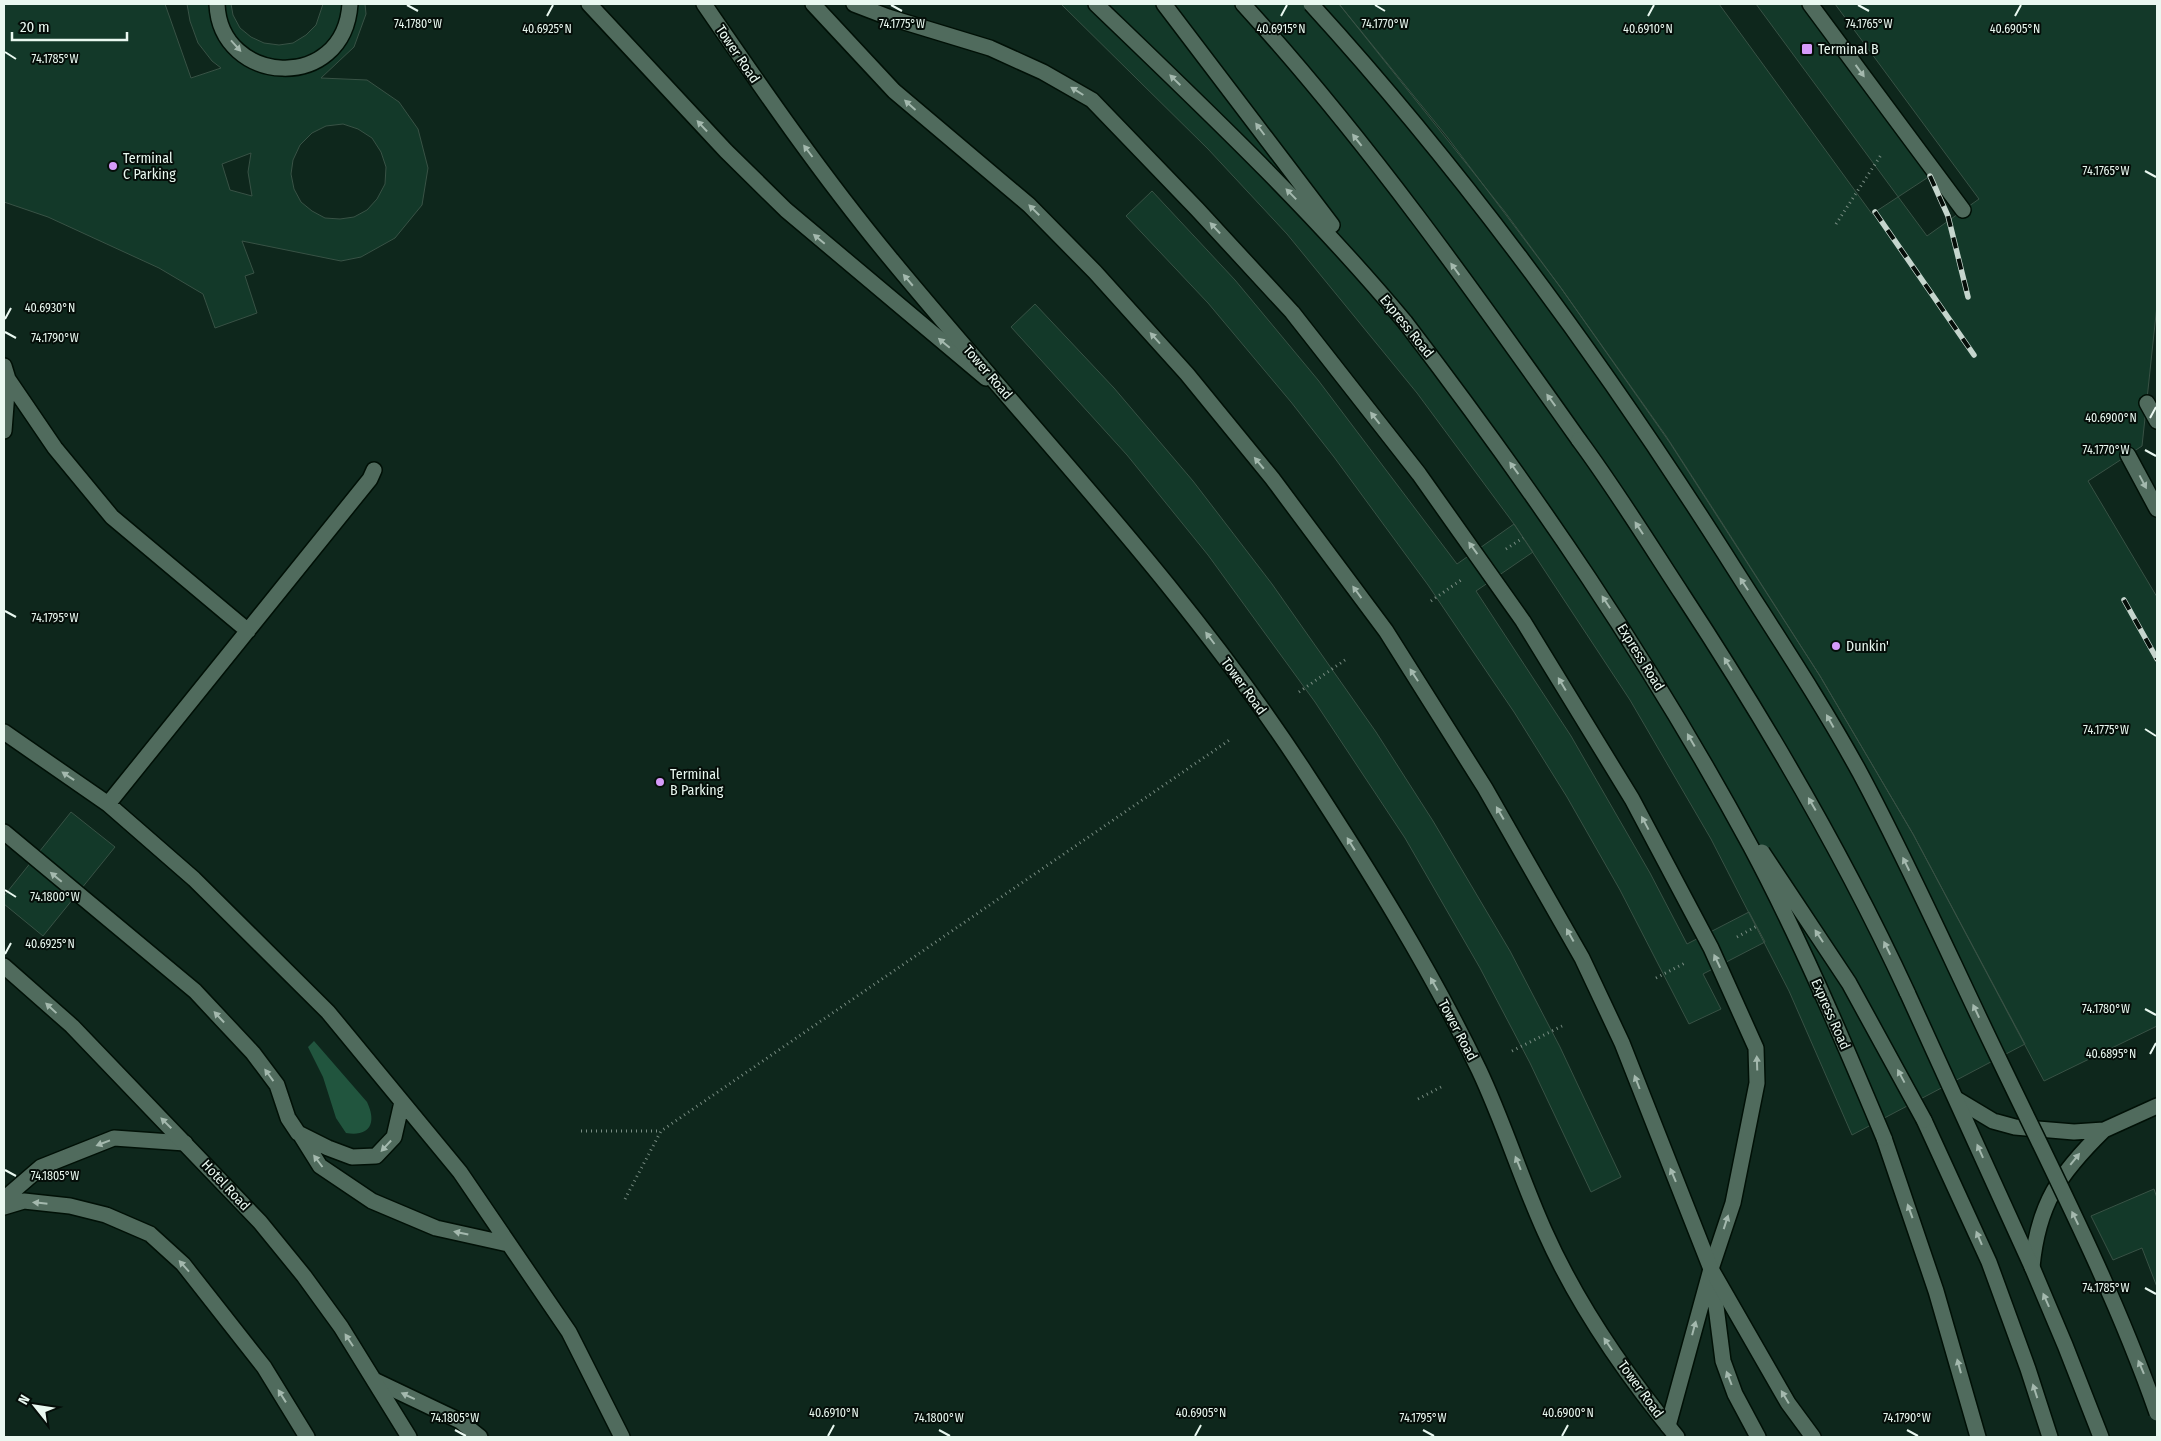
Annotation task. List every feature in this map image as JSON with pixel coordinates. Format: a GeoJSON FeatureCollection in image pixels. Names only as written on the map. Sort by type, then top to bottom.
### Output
{"type":"FeatureCollection","features":[{"type":"Feature","properties":{"kind":"street"},"geometry":{"type":"LineString","coordinates":[[217,4],[218,20],[244,55],[263,65],[284,69],[306,66],[325,56],[340,39],[349,20],[350,4]]}},
{"type":"Feature","properties":{"kind":"street"},"geometry":{"type":"LineString","coordinates":[[589,4],[726,151],[786,210],[1008,396]]}},
{"type":"Feature","properties":{"kind":"street","name":"Tower Road"},"geometry":{"type":"LineString","coordinates":[[704,4],[762,88],[882,247],[1160,574],[1254,699],[1335,820],[1413,947],[1478,1068],[1543,1229],[1574,1291],[1633,1380],[1672,1431]]}},
{"type":"Feature","properties":{"kind":"street"},"geometry":{"type":"LineString","coordinates":[[813,4],[894,91],[926,120],[1029,205],[1114,293],[1187,374],[1272,478],[1386,632],[1485,788],[1553,905],[1600,992],[1711,1268],[1788,1403],[1813,1437]]}},
{"type":"Feature","properties":{"kind":"street"},"geometry":{"type":"LineString","coordinates":[[854,4],[888,17],[990,48],[1043,72],[1092,100],[1197,209],[1292,312],[1419,474],[1523,621],[1632,799],[1712,948],[1756,1048],[1758,1064],[1754,1102],[1732,1203],[1711,1268],[1672,1431]]}},
{"type":"Feature","properties":{"kind":"street","name":"Express Road"},"geometry":{"type":"LineString","coordinates":[[1096,4],[1268,170],[1362,270],[1405,322],[1570,547],[1646,665],[1752,848],[1805,956],[1884,1138],[1914,1220],[1978,1437]]}},
{"type":"Feature","properties":{"kind":"street"},"geometry":{"type":"LineString","coordinates":[[1164,4],[1405,322]]}},
{"type":"Feature","properties":{"kind":"street"},"geometry":{"type":"LineString","coordinates":[[1243,4],[1329,104],[1437,243],[1599,467],[1714,643],[1821,820],[1885,945],[1958,1100],[2032,1267],[2101,1437]]}},
{"type":"Feature","properties":{"kind":"street"},"geometry":{"type":"LineString","coordinates":[[1311,4],[1424,135],[1542,289],[1676,478],[1826,713],[1892,834],[2092,1252],[2144,1374],[2157,1413]]}},
{"type":"Feature","properties":{"kind":"street"},"geometry":{"type":"LineString","coordinates":[[1810,4],[1963,210]]}},
{"type":"Feature","properties":{"kind":"street"},"geometry":{"type":"LineString","coordinates":[[4,431],[6,372]]}},
{"type":"Feature","properties":{"kind":"street"},"geometry":{"type":"LineString","coordinates":[[6,372],[55,448],[112,517],[248,630]]}},
{"type":"Feature","properties":{"kind":"street"},"geometry":{"type":"LineString","coordinates":[[2146,403],[2157,422]]}},
{"type":"Feature","properties":{"kind":"street"},"geometry":{"type":"LineString","coordinates":[[2128,455],[2157,509]]}},
{"type":"Feature","properties":{"kind":"street"},"geometry":{"type":"LineString","coordinates":[[108,804],[370,480],[374,470]]}},
{"type":"Feature","properties":{"kind":"street"},"geometry":{"type":"LineString","coordinates":[[4,732],[108,804],[194,879],[328,1012],[460,1172],[569,1332],[622,1437]]}},
{"type":"Feature","properties":{"kind":"street"},"geometry":{"type":"LineString","coordinates":[[1715,783],[1849,984],[1924,1120],[1989,1262],[2022,1350],[2050,1437]]}},
{"type":"Feature","properties":{"kind":"street"},"geometry":{"type":"LineString","coordinates":[[4,832],[194,991],[253,1053],[277,1085],[288,1118],[320,1166],[372,1201],[436,1228],[508,1244]]}},
{"type":"Feature","properties":{"kind":"street","name":"Hotel Road"},"geometry":{"type":"LineString","coordinates":[[4,966],[72,1026],[238,1196],[322,1300],[376,1381],[409,1437]]}},
{"type":"Feature","properties":{"kind":"street"},"geometry":{"type":"LineString","coordinates":[[1958,1100],[1993,1121],[2015,1127],[2074,1132],[2104,1130]]}},
{"type":"Feature","properties":{"kind":"street"},"geometry":{"type":"LineString","coordinates":[[298,1132],[352,1158],[376,1156],[394,1137],[402,1102]]}},
{"type":"Feature","properties":{"kind":"street"},"geometry":{"type":"LineString","coordinates":[[2032,1267],[2034,1240],[2051,1192],[2081,1152],[2104,1130],[2157,1106]]}},
{"type":"Feature","properties":{"kind":"street"},"geometry":{"type":"LineString","coordinates":[[4,1199],[41,1167],[114,1138],[185,1143]]}},
{"type":"Feature","properties":{"kind":"street"},"geometry":{"type":"LineString","coordinates":[[4,1207],[24,1201],[70,1206],[106,1215],[150,1234],[183,1264],[264,1368],[308,1437]]}},
{"type":"Feature","properties":{"kind":"street"},"geometry":{"type":"LineString","coordinates":[[1711,1268],[1722,1361],[1735,1394],[1758,1437]]}},
{"type":"Feature","properties":{"kind":"street"},"geometry":{"type":"LineString","coordinates":[[376,1381],[460,1421],[480,1437]]}},
{"type":"Feature","properties":{"kind":"path"},"geometry":{"type":"LineString","coordinates":[[1836,224],[1881,154]]}},
{"type":"Feature","properties":{"kind":"path"},"geometry":{"type":"LineString","coordinates":[[1506,549],[1523,538]]}},
{"type":"Feature","properties":{"kind":"path"},"geometry":{"type":"LineString","coordinates":[[1431,601],[1466,577]]}},
{"type":"Feature","properties":{"kind":"path"},"geometry":{"type":"LineString","coordinates":[[1299,692],[1345,660]]}},
{"type":"Feature","properties":{"kind":"path"},"geometry":{"type":"LineString","coordinates":[[625,1199],[661,1131],[1231,739]]}},
{"type":"Feature","properties":{"kind":"path"},"geometry":{"type":"LineString","coordinates":[[1737,937],[1757,926]]}},
{"type":"Feature","properties":{"kind":"path"},"geometry":{"type":"LineString","coordinates":[[1656,978],[1694,958]]}},
{"type":"Feature","properties":{"kind":"path"},"geometry":{"type":"LineString","coordinates":[[1512,1051],[1562,1026]]}},
{"type":"Feature","properties":{"kind":"path"},"geometry":{"type":"LineString","coordinates":[[1418,1099],[1441,1087]]}},
{"type":"Feature","properties":{"kind":"path"},"geometry":{"type":"LineString","coordinates":[[581,1131],[661,1131]]}},
{"type":"Feature","properties":{"kind":"green space"},"geometry":{"type":"Polygon","coordinates":[[[314,1041],[367,1102],[371,1122],[369,1127],[361,1133],[346,1133],[336,1118],[323,1077],[308,1047],[314,1041]]]}},
{"type":"Feature","properties":{"kind":"building","name":"Terminal C Parking"},"geometry":{"type":"Polygon","coordinates":[[[4,4],[165,4],[191,78],[221,68],[212,61],[198,43],[190,21],[187,4],[231,4],[233,15],[240,28],[251,37],[264,43],[279,45],[293,43],[306,35],[316,25],[323,4],[365,4],[366,14],[354,47],[321,78],[367,80],[399,102],[418,129],[428,168],[422,205],[395,238],[361,257],[341,261],[242,241],[254,273],[245,276],[257,313],[215,328],[203,294],[159,268],[48,217],[4,202],[4,4]],[[343,124],[326,126],[312,133],[300,145],[293,160],[291,174],[294,189],[301,202],[325,218],[340,219],[354,217],[367,210],[377,199],[385,184],[386,167],[381,152],[372,138],[358,129],[343,124]],[[251,153],[222,164],[230,190],[252,196],[248,172],[251,153]]]}},
{"type":"Feature","properties":{"kind":"building"},"geometry":{"type":"Polygon","coordinates":[[[1061,4],[1339,4],[1505,212],[1670,443],[1820,676],[1913,834],[2025,1044],[1852,1135],[1789,991],[1711,839],[1630,700],[1514,524],[1417,393],[1287,234],[1208,149],[1061,4]]]}},
{"type":"Feature","properties":{"kind":"building","name":"Terminal B"},"geometry":{"type":"Polygon","coordinates":[[[1339,4],[1756,4],[1927,236],[1979,199],[1835,4],[2157,4],[2157,305],[2142,446],[2088,481],[2157,597],[2157,1026],[2044,1081],[1913,834],[1820,676],[1666,436],[1561,288],[1448,138],[1339,4]]]}},
{"type":"Feature","properties":{"kind":"building","name":"Terminal B"},"geometry":{"type":"Polygon","coordinates":[[[1719,4],[1809,4],[1930,176],[1872,214],[1719,4]]]}},
{"type":"Feature","properties":{"kind":"building"},"geometry":{"type":"Polygon","coordinates":[[[1152,191],[1235,280],[1318,380],[1457,564],[1514,524],[1533,552],[1476,591],[1571,736],[1650,873],[1687,944],[1749,912],[1765,942],[1703,974],[1721,1009],[1689,1024],[1620,890],[1567,797],[1514,712],[1428,585],[1291,402],[1208,303],[1126,216],[1152,191]]]}},
{"type":"Feature","properties":{"kind":"building"},"geometry":{"type":"Polygon","coordinates":[[[1035,304],[1114,388],[1193,481],[1272,584],[1376,732],[1433,821],[1510,951],[1560,1047],[1621,1177],[1591,1192],[1530,1063],[1480,968],[1405,838],[1315,702],[1208,555],[1127,455],[1011,327],[1035,304]]]}},
{"type":"Feature","properties":{"kind":"building"},"geometry":{"type":"Polygon","coordinates":[[[71,812],[115,847],[43,936],[4,904],[4,896],[71,812]]]}},
{"type":"Feature","properties":{"kind":"building"},"geometry":{"type":"Polygon","coordinates":[[[2154,1189],[2157,1198],[2157,1287],[2142,1248],[2113,1260],[2091,1216],[2154,1189]]]}},
{"type":"Feature","properties":{"kind":"railway"},"geometry":{"type":"LineString","coordinates":[[1930,176],[1948,216],[1968,297]]}},
{"type":"Feature","properties":{"kind":"railway"},"geometry":{"type":"LineString","coordinates":[[1875,212],[1974,355]]}},
{"type":"Feature","properties":{"kind":"railway"},"geometry":{"type":"LineString","coordinates":[[2124,600],[2157,659]]}},
{"type":"Feature","properties":{"kind":"place","name":"Terminal B"},"geometry":{"type":"Point","coordinates":[1807,49]}},
{"type":"Feature","properties":{"kind":"place","name":"Terminal C Parking"},"geometry":{"type":"Point","coordinates":[113,166]}},
{"type":"Feature","properties":{"kind":"place","name":"Dunkin'"},"geometry":{"type":"Point","coordinates":[1836,646]}},
{"type":"Feature","properties":{"kind":"place","name":"Terminal B Parking"},"geometry":{"type":"Point","coordinates":[660,782]}}]}
